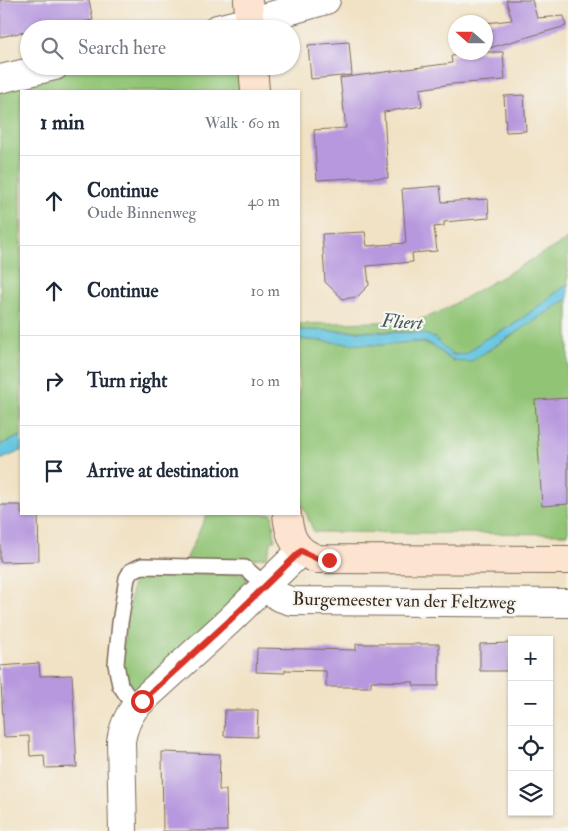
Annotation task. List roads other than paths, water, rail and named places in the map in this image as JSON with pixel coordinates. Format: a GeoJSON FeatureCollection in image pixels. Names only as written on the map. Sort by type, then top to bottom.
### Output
{"type":"FeatureCollection","features":[{"type":"Feature","properties":{"kind":"street"},"geometry":{"type":"LineString","coordinates":[[250,17],[326,0]]}},
{"type":"Feature","properties":{"kind":"street"},"geometry":{"type":"LineString","coordinates":[[0,79],[20,74]]}},
{"type":"Feature","properties":{"kind":"street"},"geometry":{"type":"LineString","coordinates":[[254,75],[255,90]]}},
{"type":"Feature","properties":{"kind":"street"},"geometry":{"type":"LineString","coordinates":[[287,515],[291,536],[301,551],[318,559],[568,560]]}},
{"type":"Feature","properties":{"kind":"street","name":"Burgemeester van der Feltzweg"},"geometry":{"type":"LineString","coordinates":[[301,551],[265,585],[279,597],[291,601],[568,603]]}},
{"type":"Feature","properties":{"kind":"street"},"geometry":{"type":"LineString","coordinates":[[123,831],[121,741],[125,723],[135,708],[265,585]]}},
{"type":"Feature","properties":{"kind":"lane"},"geometry":{"type":"LineString","coordinates":[[135,708],[120,685],[116,664],[124,595],[127,578],[131,571],[142,566],[245,568],[265,585]]}},
{"type":"Feature","properties":{"kind":"water"},"geometry":{"type":"Polygon","coordinates":[[[568,284],[568,299],[470,362],[461,362],[449,358],[432,345],[420,342],[370,345],[300,339],[300,330],[422,333],[435,338],[453,355],[466,354],[483,340],[513,325],[568,284]]]}},
{"type":"Feature","properties":{"kind":"water"},"geometry":{"type":"Polygon","coordinates":[[[20,436],[20,451],[0,460],[0,445],[20,436]]]}},
{"type":"Feature","properties":{"kind":"water label","name":"Fliert"},"geometry":{"type":"Point","coordinates":[402,322]}}]}
